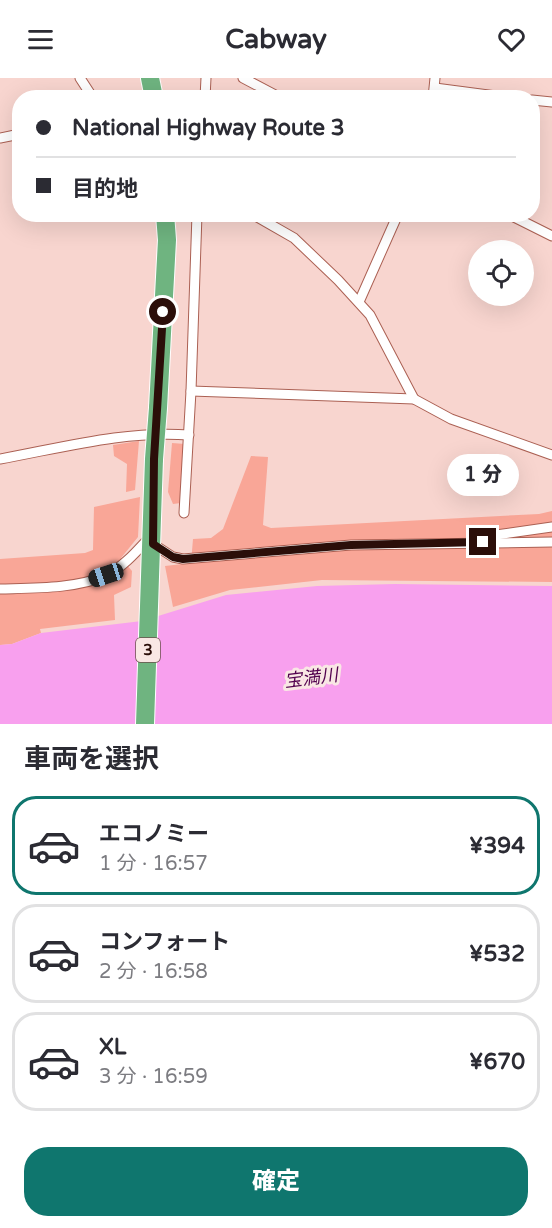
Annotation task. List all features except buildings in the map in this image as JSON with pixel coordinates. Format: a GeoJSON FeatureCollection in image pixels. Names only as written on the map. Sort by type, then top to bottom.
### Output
{"type":"FeatureCollection","features":[{"type":"Feature","properties":{"kind":"highway","name":"3"},"geometry":{"type":"LineString","coordinates":[[145,724],[154,459],[167,240],[166,222]]}},
{"type":"Feature","properties":{"kind":"street"},"geometry":{"type":"LineString","coordinates":[[243,78],[266,90]]}},
{"type":"Feature","properties":{"kind":"street"},"geometry":{"type":"LineString","coordinates":[[184,513],[192,391],[197,222]]}},
{"type":"Feature","properties":{"kind":"street"},"geometry":{"type":"LineString","coordinates":[[266,222],[294,238],[370,315],[414,399]]}},
{"type":"Feature","properties":{"kind":"street"},"geometry":{"type":"LineString","coordinates":[[359,302],[394,222]]}},
{"type":"Feature","properties":{"kind":"street"},"geometry":{"type":"LineString","coordinates":[[524,222],[552,236]]}},
{"type":"Feature","properties":{"kind":"street"},"geometry":{"type":"LineString","coordinates":[[192,391],[414,399],[451,419],[552,455]]}},
{"type":"Feature","properties":{"kind":"street"},"geometry":{"type":"LineString","coordinates":[[0,459],[137,436],[189,435]]}},
{"type":"Feature","properties":{"kind":"street"},"geometry":{"type":"LineString","coordinates":[[483,542],[496,535],[552,527]]}},
{"type":"Feature","properties":{"kind":"street"},"geometry":{"type":"LineString","coordinates":[[0,589],[83,583],[106,575],[126,562],[153,539],[173,557],[183,559],[351,545],[552,542]]}},
{"type":"Feature","properties":{"kind":"shaded area"},"geometry":{"type":"Polygon","coordinates":[[[139,441],[135,490],[126,492],[127,464],[114,456],[113,445],[139,441]]]}},
{"type":"Feature","properties":{"kind":"shaded area"},"geometry":{"type":"Polygon","coordinates":[[[172,443],[185,444],[181,503],[173,504],[168,492],[172,443]]]}},
{"type":"Feature","properties":{"kind":"shaded area"},"geometry":{"type":"Polygon","coordinates":[[[251,456],[268,457],[263,525],[271,528],[539,514],[552,511],[552,582],[322,580],[230,590],[173,607],[165,566],[191,563],[193,539],[211,538],[223,529],[251,456]]]}},
{"type":"Feature","properties":{"kind":"shaded area"},"geometry":{"type":"Polygon","coordinates":[[[140,497],[138,537],[121,558],[132,571],[131,587],[114,595],[115,620],[40,629],[41,633],[12,644],[0,645],[0,559],[85,553],[93,550],[94,507],[140,497]]]}},
{"type":"Feature","properties":{"kind":"water","name":"宝満川"},"geometry":{"type":"Polygon","coordinates":[[[395,584],[552,586],[552,724],[0,724],[0,645],[12,644],[41,633],[142,621],[226,595],[317,586],[395,584]]]}},
{"type":"Feature","properties":{"kind":"route"},"geometry":{"type":"LineString","coordinates":[[163,312],[154,459],[153,544],[173,557],[183,559],[351,545],[483,542]]}}]}
